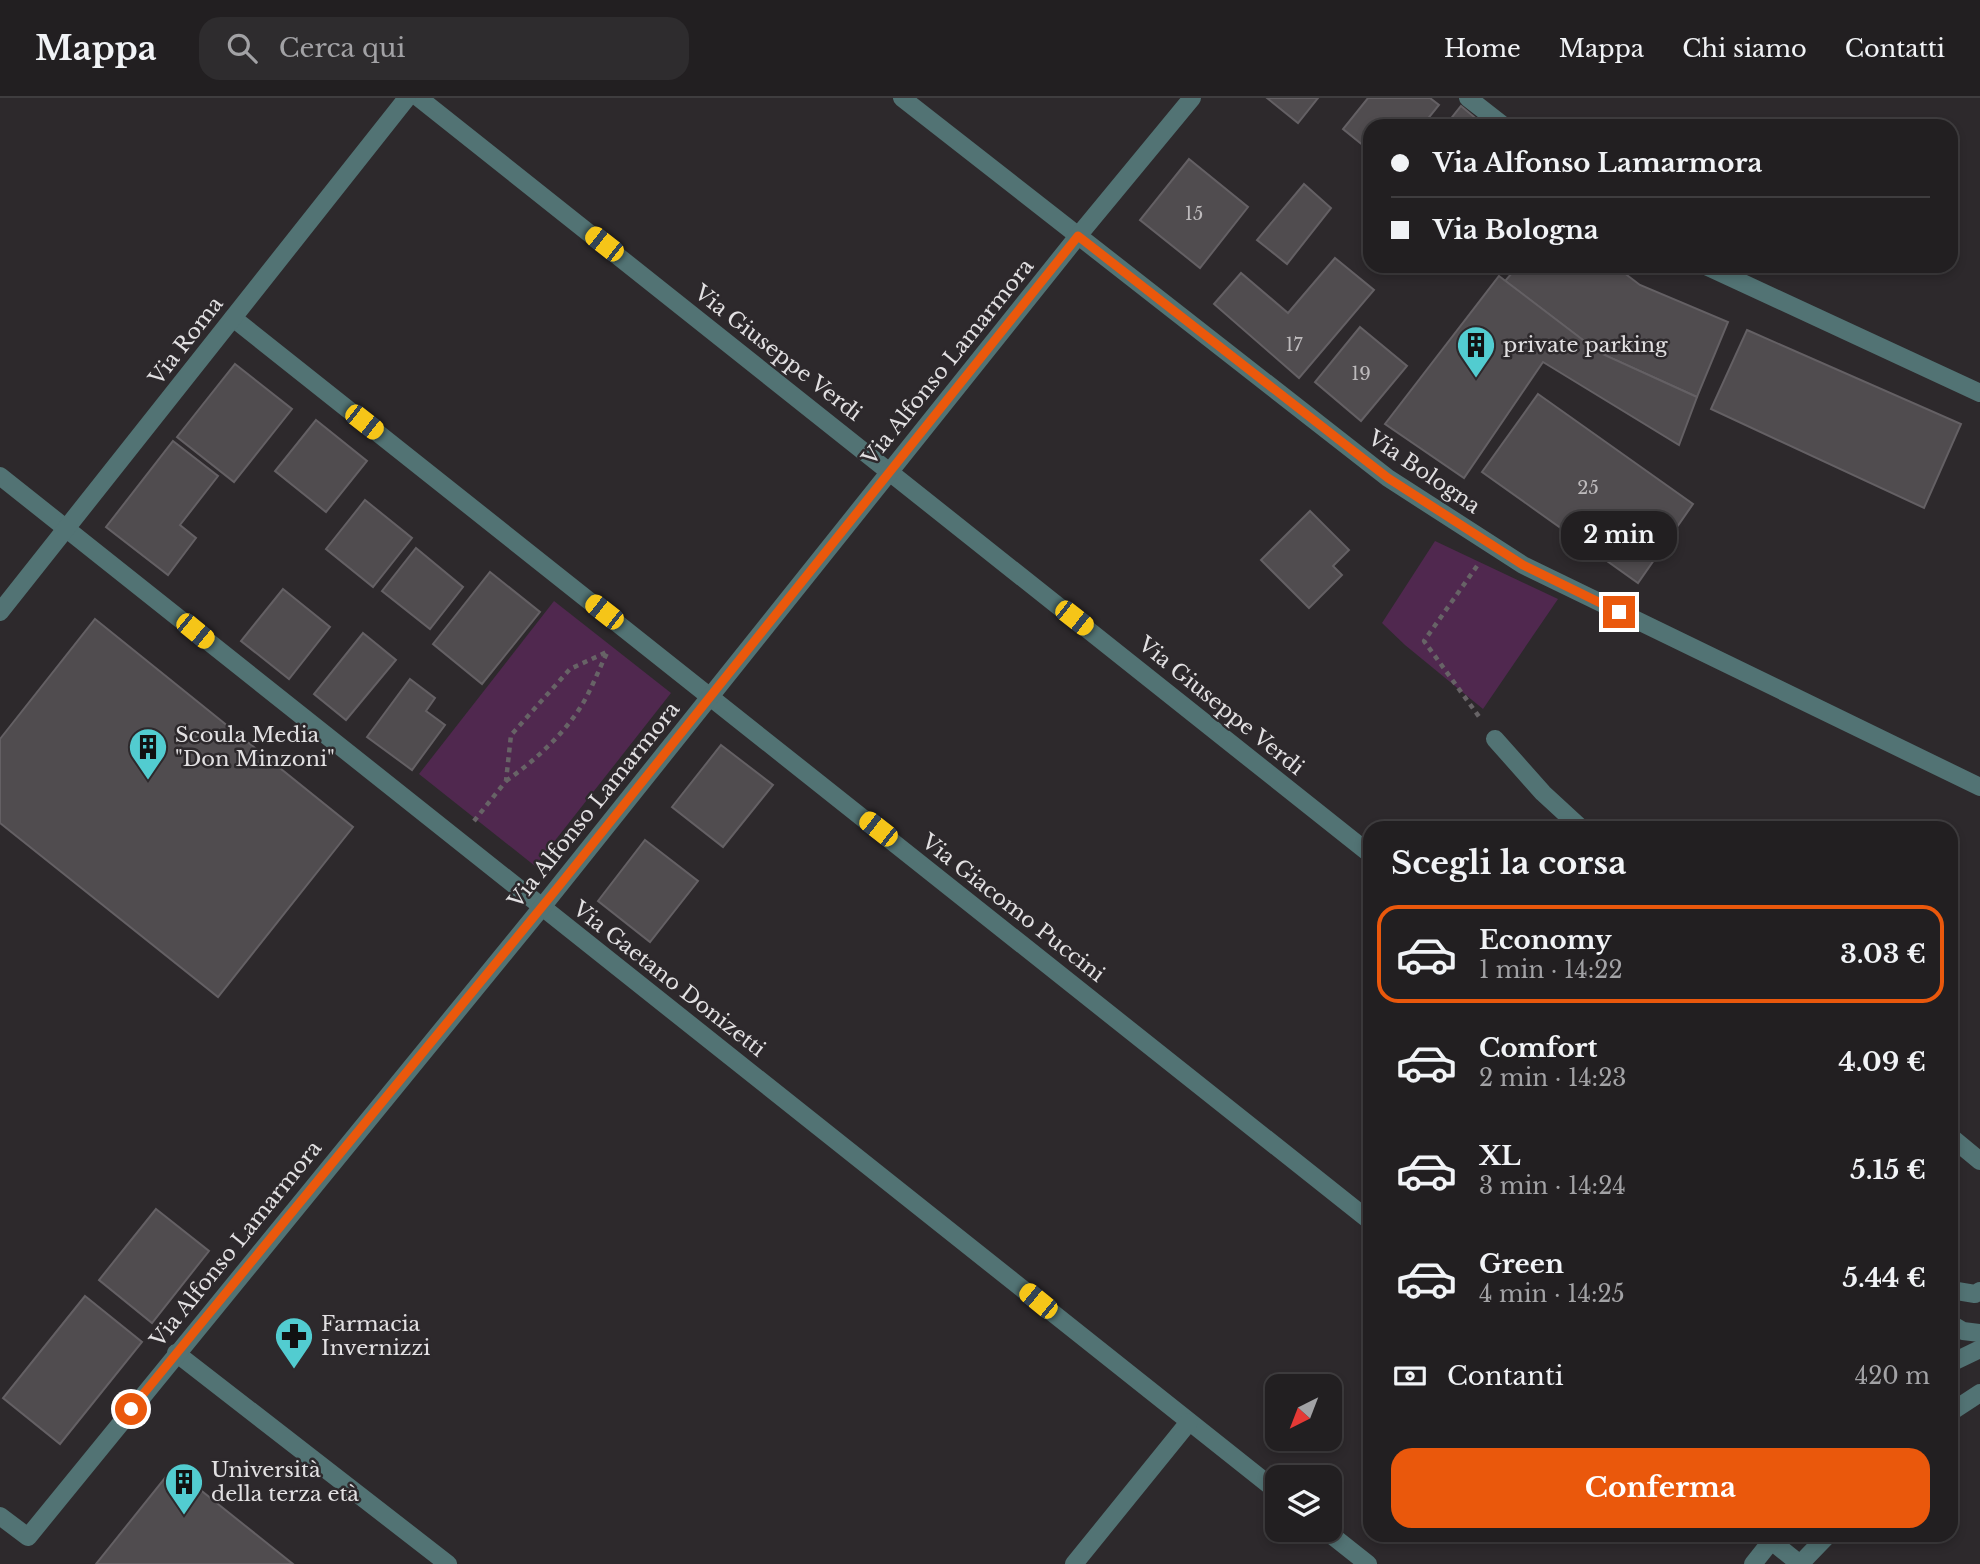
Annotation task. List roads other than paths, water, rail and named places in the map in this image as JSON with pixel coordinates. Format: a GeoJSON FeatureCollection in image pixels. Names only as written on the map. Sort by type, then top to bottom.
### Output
{"type":"FeatureCollection","features":[{"type":"Feature","properties":{"kind":"street","name":"Via Roma"},"geometry":{"type":"LineString","coordinates":[[0,612],[407,98]]}},
{"type":"Feature","properties":{"kind":"street","name":"Via Giuseppe Verdi"},"geometry":{"type":"LineString","coordinates":[[419,98],[1363,848]]}},
{"type":"Feature","properties":{"kind":"street","name":"Via Bologna"},"geometry":{"type":"LineString","coordinates":[[902,98],[1388,478],[1523,565],[1980,787]]}},
{"type":"Feature","properties":{"kind":"street","name":"Via Alfonso Lamarmora"},"geometry":{"type":"LineString","coordinates":[[0,1516],[28,1537],[542,907],[1078,236],[1192,98]]}},
{"type":"Feature","properties":{"kind":"street"},"geometry":{"type":"LineString","coordinates":[[1468,98],[1495,119]]}},
{"type":"Feature","properties":{"kind":"street"},"geometry":{"type":"LineString","coordinates":[[1721,273],[1980,393]]}},
{"type":"Feature","properties":{"kind":"street","name":"Via Giacomo Puccini"},"geometry":{"type":"LineString","coordinates":[[233,318],[1363,1215]]}},
{"type":"Feature","properties":{"kind":"street","name":"Via Gaetano Donizetti"},"geometry":{"type":"LineString","coordinates":[[0,475],[1265,1482]]}},
{"type":"Feature","properties":{"kind":"street"},"geometry":{"type":"LineString","coordinates":[[1495,739],[1543,793],[1573,821]]}},
{"type":"Feature","properties":{"kind":"street"},"geometry":{"type":"LineString","coordinates":[[1958,1143],[1980,1161]]}},
{"type":"Feature","properties":{"kind":"street"},"geometry":{"type":"LineString","coordinates":[[1958,1291],[1975,1294],[1980,1291]]}},
{"type":"Feature","properties":{"kind":"street"},"geometry":{"type":"LineString","coordinates":[[1958,1328],[1980,1334]]}},
{"type":"Feature","properties":{"kind":"street"},"geometry":{"type":"LineString","coordinates":[[1958,1360],[1980,1349]]}},
{"type":"Feature","properties":{"kind":"street"},"geometry":{"type":"LineString","coordinates":[[176,1353],[448,1564]]}},
{"type":"Feature","properties":{"kind":"street"},"geometry":{"type":"LineString","coordinates":[[1958,1407],[1980,1393]]}},
{"type":"Feature","properties":{"kind":"street"},"geometry":{"type":"LineString","coordinates":[[1074,1564],[1189,1422]]}},
{"type":"Feature","properties":{"kind":"street"},"geometry":{"type":"LineString","coordinates":[[1340,1542],[1368,1564]]}},
{"type":"Feature","properties":{"kind":"street"},"geometry":{"type":"LineString","coordinates":[[1753,1564],[1767,1542]]}},
{"type":"Feature","properties":{"kind":"street"},"geometry":{"type":"LineString","coordinates":[[1776,1542],[1800,1564],[1822,1542]]}},
{"type":"Feature","properties":{"kind":"place","name":"private parking"},"geometry":{"type":"Point","coordinates":[1476,379]}},
{"type":"Feature","properties":{"kind":"place","name":"Scoula Media \"Don Minzoni\""},"geometry":{"type":"Point","coordinates":[148,781]}},
{"type":"Feature","properties":{"kind":"place","name":"Farmacia Invernizzi"},"geometry":{"type":"Point","coordinates":[294,1370]}},
{"type":"Feature","properties":{"kind":"place","name":"Università della terza età"},"geometry":{"type":"Point","coordinates":[184,1516]}}]}
